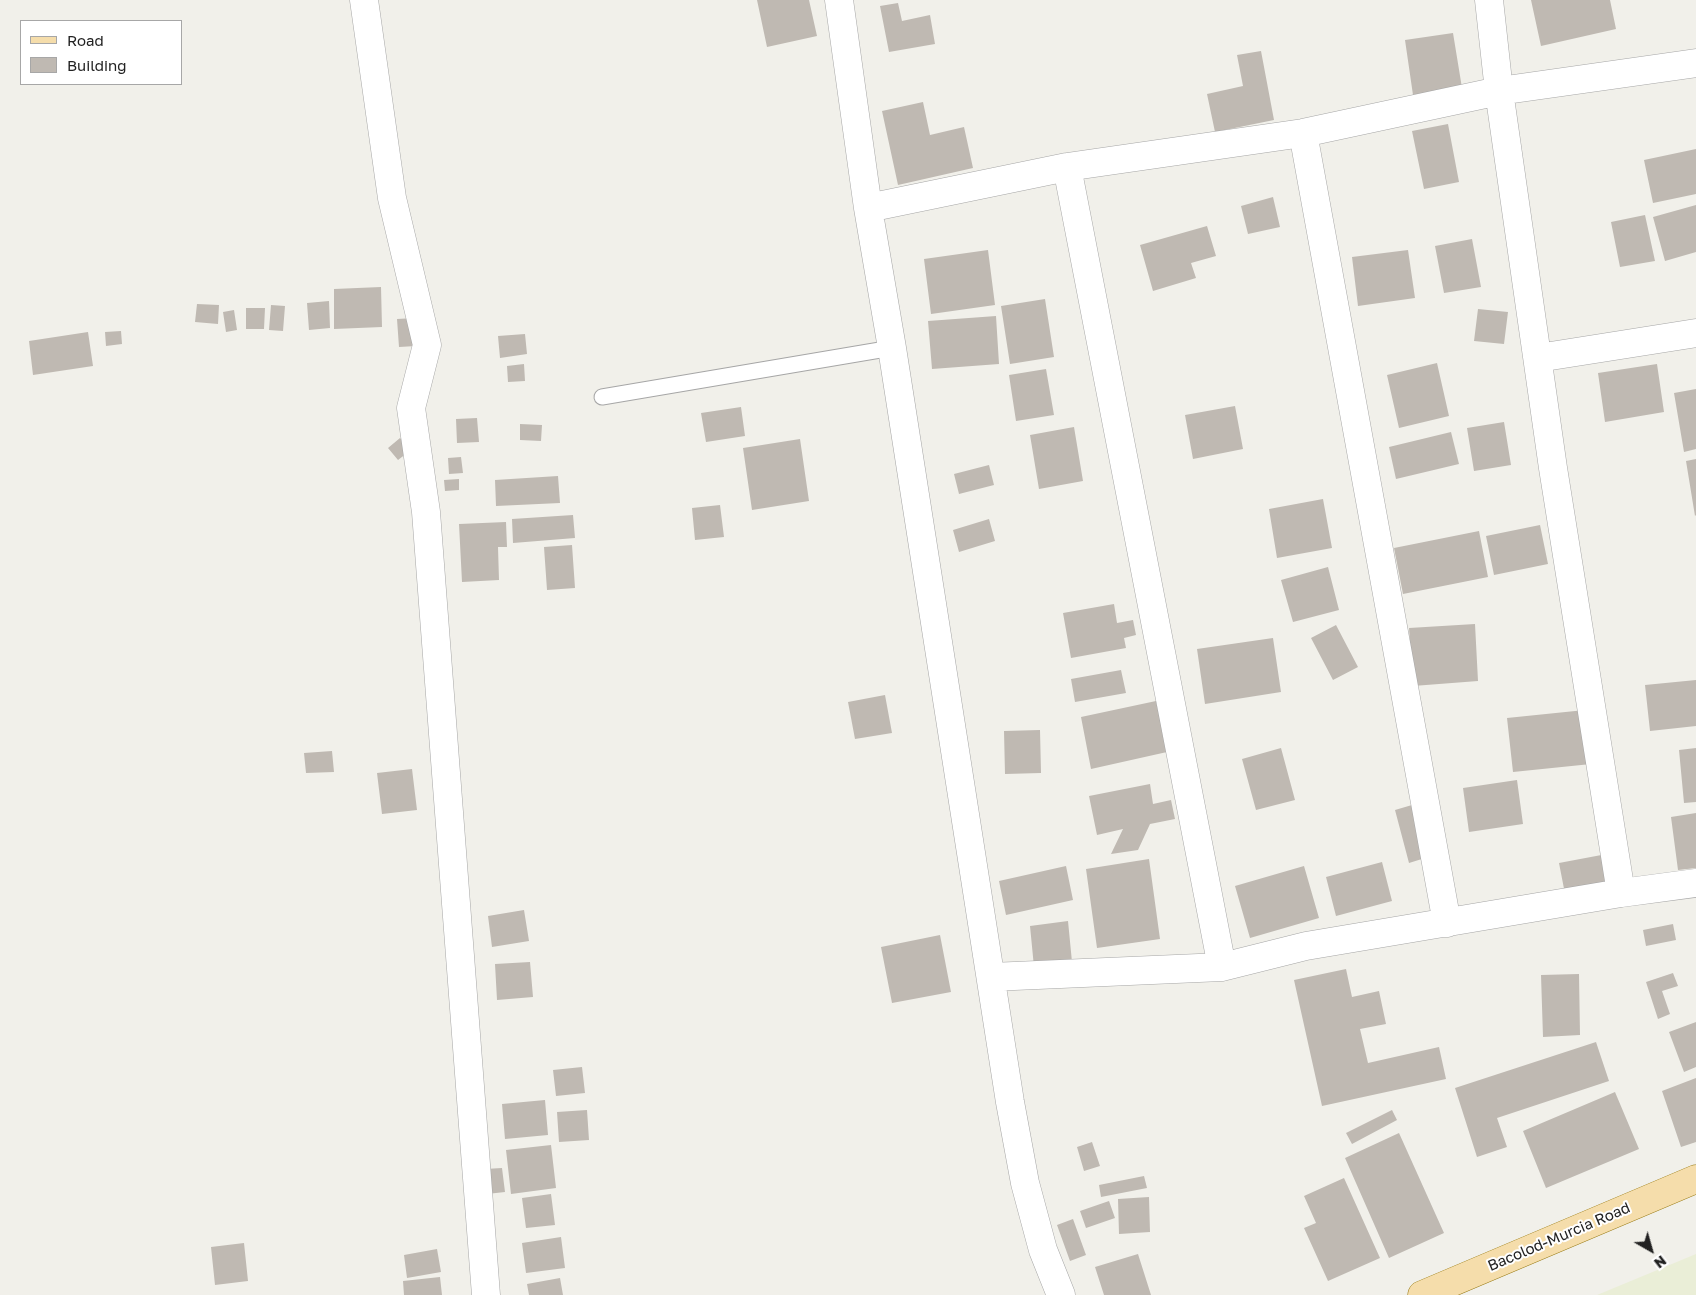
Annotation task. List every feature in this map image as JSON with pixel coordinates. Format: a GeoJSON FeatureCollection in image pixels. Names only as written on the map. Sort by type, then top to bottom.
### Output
{"type":"FeatureCollection","features":[{"type":"Feature","properties":{"kind":"main road","name":"Bacolod-Murcia Road"},"geometry":{"type":"LineString","coordinates":[[1422,1295],[1696,1179]]}},
{"type":"Feature","properties":{"kind":"street"},"geometry":{"type":"LineString","coordinates":[[364,0],[392,198],[427,345],[411,408],[426,512],[486,1295]]}},
{"type":"Feature","properties":{"kind":"street"},"geometry":{"type":"LineString","coordinates":[[839,0],[868,208],[892,348],[1010,1102],[1025,1183],[1043,1250],[1061,1295]]}},
{"type":"Feature","properties":{"kind":"street"},"geometry":{"type":"LineString","coordinates":[[1489,0],[1499,92],[1555,478],[1621,893]]}},
{"type":"Feature","properties":{"kind":"street"},"geometry":{"type":"LineString","coordinates":[[868,208],[1067,167],[1303,133],[1499,92],[1696,63]]}},
{"type":"Feature","properties":{"kind":"street"},"geometry":{"type":"LineString","coordinates":[[1303,133],[1447,923]]}},
{"type":"Feature","properties":{"kind":"street"},"geometry":{"type":"LineString","coordinates":[[1067,167],[1222,967]]}},
{"type":"Feature","properties":{"kind":"street"},"geometry":{"type":"LineString","coordinates":[[1538,358],[1696,333]]}},
{"type":"Feature","properties":{"kind":"street"},"geometry":{"type":"LineString","coordinates":[[991,977],[1222,967],[1306,946],[1621,893],[1696,883]]}},
{"type":"Feature","properties":{"kind":"lane"},"geometry":{"type":"LineString","coordinates":[[602,397],[892,348]]}},
{"type":"Feature","properties":{"kind":"green space"},"geometry":{"type":"Polygon","coordinates":[[[1696,1254],[1696,1295],[1597,1295],[1696,1254]]]}},
{"type":"Feature","properties":{"kind":"building"},"geometry":{"type":"Polygon","coordinates":[[[757,0],[809,0],[817,36],[767,47],[757,0]]]}},
{"type":"Feature","properties":{"kind":"building"},"geometry":{"type":"Polygon","coordinates":[[[1531,0],[1610,0],[1616,29],[1541,46],[1531,0]]]}},
{"type":"Feature","properties":{"kind":"building"},"geometry":{"type":"Polygon","coordinates":[[[898,3],[902,21],[930,15],[935,44],[889,52],[880,6],[898,3]]]}},
{"type":"Feature","properties":{"kind":"building"},"geometry":{"type":"Polygon","coordinates":[[[1453,33],[1462,88],[1413,95],[1405,40],[1453,33]]]}},
{"type":"Feature","properties":{"kind":"building"},"geometry":{"type":"Polygon","coordinates":[[[1261,51],[1274,120],[1215,132],[1207,94],[1243,86],[1237,55],[1261,51]]]}},
{"type":"Feature","properties":{"kind":"building"},"geometry":{"type":"Polygon","coordinates":[[[923,102],[930,135],[964,127],[973,168],[898,185],[882,111],[923,102]]]}},
{"type":"Feature","properties":{"kind":"building"},"geometry":{"type":"Polygon","coordinates":[[[1448,124],[1459,182],[1424,189],[1412,131],[1448,124]]]}},
{"type":"Feature","properties":{"kind":"building"},"geometry":{"type":"Polygon","coordinates":[[[1696,149],[1696,194],[1653,203],[1644,160],[1696,149]]]}},
{"type":"Feature","properties":{"kind":"building"},"geometry":{"type":"Polygon","coordinates":[[[1273,197],[1280,227],[1248,234],[1241,206],[1273,197]]]}},
{"type":"Feature","properties":{"kind":"building"},"geometry":{"type":"Polygon","coordinates":[[[1696,205],[1696,252],[1665,261],[1653,217],[1696,205]]]}},
{"type":"Feature","properties":{"kind":"building"},"geometry":{"type":"Polygon","coordinates":[[[1645,215],[1655,261],[1620,267],[1611,222],[1645,215]]]}},
{"type":"Feature","properties":{"kind":"building"},"geometry":{"type":"Polygon","coordinates":[[[1207,226],[1216,256],[1191,263],[1196,278],[1153,291],[1140,245],[1207,226]]]}},
{"type":"Feature","properties":{"kind":"building"},"geometry":{"type":"Polygon","coordinates":[[[1472,239],[1481,287],[1444,293],[1435,246],[1472,239]]]}},
{"type":"Feature","properties":{"kind":"building"},"geometry":{"type":"Polygon","coordinates":[[[988,250],[995,305],[931,314],[924,259],[988,250]]]}},
{"type":"Feature","properties":{"kind":"building"},"geometry":{"type":"Polygon","coordinates":[[[1408,250],[1415,298],[1358,306],[1352,257],[1408,250]]]}},
{"type":"Feature","properties":{"kind":"building"},"geometry":{"type":"Polygon","coordinates":[[[381,287],[382,327],[334,329],[334,289],[381,287]]]}},
{"type":"Feature","properties":{"kind":"building"},"geometry":{"type":"Polygon","coordinates":[[[1045,299],[1054,357],[1010,364],[1001,306],[1045,299]]]}},
{"type":"Feature","properties":{"kind":"building"},"geometry":{"type":"Polygon","coordinates":[[[329,301],[330,328],[309,330],[307,303],[329,301]]]}},
{"type":"Feature","properties":{"kind":"building"},"geometry":{"type":"Polygon","coordinates":[[[197,304],[219,305],[218,324],[195,322],[197,304]]]}},
{"type":"Feature","properties":{"kind":"building"},"geometry":{"type":"Polygon","coordinates":[[[271,305],[285,306],[283,331],[269,330],[271,305]]]}},
{"type":"Feature","properties":{"kind":"building"},"geometry":{"type":"Polygon","coordinates":[[[246,308],[265,308],[264,329],[246,329],[246,308]]]}},
{"type":"Feature","properties":{"kind":"building"},"geometry":{"type":"Polygon","coordinates":[[[1478,309],[1508,312],[1504,344],[1474,341],[1478,309]]]}},
{"type":"Feature","properties":{"kind":"building"},"geometry":{"type":"Polygon","coordinates":[[[234,310],[237,330],[226,332],[223,312],[234,310]]]}},
{"type":"Feature","properties":{"kind":"building"},"geometry":{"type":"Polygon","coordinates":[[[996,316],[999,364],[932,369],[928,321],[996,316]]]}},
{"type":"Feature","properties":{"kind":"building"},"geometry":{"type":"Polygon","coordinates":[[[415,318],[416,346],[399,347],[397,319],[415,318]]]}},
{"type":"Feature","properties":{"kind":"building"},"geometry":{"type":"Polygon","coordinates":[[[121,331],[122,344],[106,346],[105,332],[121,331]]]}},
{"type":"Feature","properties":{"kind":"building"},"geometry":{"type":"Polygon","coordinates":[[[88,332],[93,366],[33,375],[29,341],[88,332]]]}},
{"type":"Feature","properties":{"kind":"building"},"geometry":{"type":"Polygon","coordinates":[[[525,334],[527,354],[500,358],[498,336],[525,334]]]}},
{"type":"Feature","properties":{"kind":"building"},"geometry":{"type":"Polygon","coordinates":[[[1437,363],[1449,416],[1399,428],[1387,375],[1437,363]]]}},
{"type":"Feature","properties":{"kind":"building"},"geometry":{"type":"Polygon","coordinates":[[[524,364],[525,381],[508,382],[507,366],[524,364]]]}},
{"type":"Feature","properties":{"kind":"building"},"geometry":{"type":"Polygon","coordinates":[[[1657,364],[1664,412],[1605,422],[1598,373],[1657,364]]]}},
{"type":"Feature","properties":{"kind":"building"},"geometry":{"type":"Polygon","coordinates":[[[1046,369],[1054,415],[1016,421],[1009,375],[1046,369]]]}},
{"type":"Feature","properties":{"kind":"building"},"geometry":{"type":"Polygon","coordinates":[[[1696,389],[1696,449],[1684,452],[1674,393],[1696,389]]]}},
{"type":"Feature","properties":{"kind":"building"},"geometry":{"type":"Polygon","coordinates":[[[1235,406],[1243,449],[1193,459],[1185,415],[1235,406]]]}},
{"type":"Feature","properties":{"kind":"building"},"geometry":{"type":"Polygon","coordinates":[[[741,407],[745,436],[706,442],[701,413],[741,407]]]}},
{"type":"Feature","properties":{"kind":"building"},"geometry":{"type":"Polygon","coordinates":[[[477,418],[479,442],[457,443],[456,419],[477,418]]]}},
{"type":"Feature","properties":{"kind":"building"},"geometry":{"type":"Polygon","coordinates":[[[1504,422],[1511,465],[1474,471],[1467,428],[1504,422]]]}},
{"type":"Feature","properties":{"kind":"building"},"geometry":{"type":"Polygon","coordinates":[[[520,424],[542,425],[541,441],[520,440],[520,424]]]}},
{"type":"Feature","properties":{"kind":"building"},"geometry":{"type":"Polygon","coordinates":[[[1074,427],[1083,481],[1039,489],[1030,435],[1074,427]]]}},
{"type":"Feature","properties":{"kind":"building"},"geometry":{"type":"Polygon","coordinates":[[[1451,432],[1459,464],[1396,479],[1389,447],[1451,432]]]}},
{"type":"Feature","properties":{"kind":"building"},"geometry":{"type":"Polygon","coordinates":[[[400,438],[411,450],[398,460],[388,448],[400,438]]]}},
{"type":"Feature","properties":{"kind":"building"},"geometry":{"type":"Polygon","coordinates":[[[800,439],[809,501],[752,510],[743,448],[800,439]]]}},
{"type":"Feature","properties":{"kind":"building"},"geometry":{"type":"Polygon","coordinates":[[[461,457],[463,473],[449,474],[448,458],[461,457]]]}},
{"type":"Feature","properties":{"kind":"building"},"geometry":{"type":"Polygon","coordinates":[[[1696,459],[1696,515],[1695,516],[1686,461],[1696,459]]]}},
{"type":"Feature","properties":{"kind":"building"},"geometry":{"type":"Polygon","coordinates":[[[989,465],[994,485],[959,494],[954,474],[989,465]]]}},
{"type":"Feature","properties":{"kind":"building"},"geometry":{"type":"Polygon","coordinates":[[[558,476],[560,503],[496,506],[495,480],[558,476]]]}},
{"type":"Feature","properties":{"kind":"building"},"geometry":{"type":"Polygon","coordinates":[[[459,479],[459,490],[445,491],[444,480],[459,479]]]}},
{"type":"Feature","properties":{"kind":"building"},"geometry":{"type":"Polygon","coordinates":[[[1323,499],[1332,548],[1277,558],[1269,509],[1323,499]]]}},
{"type":"Feature","properties":{"kind":"building"},"geometry":{"type":"Polygon","coordinates":[[[720,505],[724,537],[695,540],[692,508],[720,505]]]}},
{"type":"Feature","properties":{"kind":"building"},"geometry":{"type":"Polygon","coordinates":[[[573,515],[575,538],[513,543],[512,519],[573,515]]]}},
{"type":"Feature","properties":{"kind":"building"},"geometry":{"type":"Polygon","coordinates":[[[989,519],[995,541],[959,552],[953,530],[989,519]]]}},
{"type":"Feature","properties":{"kind":"building"},"geometry":{"type":"Polygon","coordinates":[[[506,522],[507,547],[498,547],[499,580],[462,582],[459,524],[506,522]]]}},
{"type":"Feature","properties":{"kind":"building"},"geometry":{"type":"Polygon","coordinates":[[[1540,525],[1548,564],[1494,575],[1486,536],[1540,525]]]}},
{"type":"Feature","properties":{"kind":"building"},"geometry":{"type":"Polygon","coordinates":[[[1479,531],[1488,577],[1403,594],[1394,548],[1479,531]]]}},
{"type":"Feature","properties":{"kind":"building"},"geometry":{"type":"Polygon","coordinates":[[[572,545],[575,588],[547,590],[544,547],[572,545]]]}},
{"type":"Feature","properties":{"kind":"building"},"geometry":{"type":"Polygon","coordinates":[[[1328,567],[1339,610],[1293,622],[1281,580],[1328,567]]]}},
{"type":"Feature","properties":{"kind":"building"},"geometry":{"type":"Polygon","coordinates":[[[1114,604],[1117,623],[1133,620],[1136,635],[1124,638],[1126,648],[1071,658],[1063,613],[1114,604]]]}},
{"type":"Feature","properties":{"kind":"building"},"geometry":{"type":"Polygon","coordinates":[[[1475,624],[1478,681],[1413,686],[1409,628],[1475,624]]]}},
{"type":"Feature","properties":{"kind":"building"},"geometry":{"type":"Polygon","coordinates":[[[1336,625],[1358,667],[1333,680],[1311,638],[1336,625]]]}},
{"type":"Feature","properties":{"kind":"building"},"geometry":{"type":"Polygon","coordinates":[[[1273,638],[1281,692],[1205,704],[1197,649],[1273,638]]]}},
{"type":"Feature","properties":{"kind":"building"},"geometry":{"type":"Polygon","coordinates":[[[1121,670],[1126,693],[1075,702],[1071,679],[1121,670]]]}},
{"type":"Feature","properties":{"kind":"building"},"geometry":{"type":"Polygon","coordinates":[[[1696,680],[1696,726],[1650,731],[1645,685],[1696,680]]]}},
{"type":"Feature","properties":{"kind":"building"},"geometry":{"type":"Polygon","coordinates":[[[885,695],[892,733],[855,739],[848,702],[885,695]]]}},
{"type":"Feature","properties":{"kind":"building"},"geometry":{"type":"Polygon","coordinates":[[[1156,701],[1167,752],[1091,769],[1081,717],[1156,701]]]}},
{"type":"Feature","properties":{"kind":"building"},"geometry":{"type":"Polygon","coordinates":[[[1585,710],[1591,764],[1513,772],[1507,718],[1585,710]]]}},
{"type":"Feature","properties":{"kind":"building"},"geometry":{"type":"Polygon","coordinates":[[[1040,730],[1041,773],[1005,774],[1004,731],[1040,730]]]}},
{"type":"Feature","properties":{"kind":"building"},"geometry":{"type":"Polygon","coordinates":[[[1281,748],[1295,800],[1256,810],[1242,759],[1281,748]]]}},
{"type":"Feature","properties":{"kind":"building"},"geometry":{"type":"Polygon","coordinates":[[[1696,748],[1696,802],[1684,803],[1679,750],[1696,748]]]}},
{"type":"Feature","properties":{"kind":"building"},"geometry":{"type":"Polygon","coordinates":[[[332,751],[334,772],[306,773],[304,753],[332,751]]]}},
{"type":"Feature","properties":{"kind":"building"},"geometry":{"type":"Polygon","coordinates":[[[412,769],[417,810],[382,814],[377,773],[412,769]]]}},
{"type":"Feature","properties":{"kind":"building"},"geometry":{"type":"Polygon","coordinates":[[[1517,780],[1523,824],[1469,832],[1463,788],[1517,780]]]}},
{"type":"Feature","properties":{"kind":"building"},"geometry":{"type":"Polygon","coordinates":[[[1150,784],[1153,804],[1171,800],[1175,819],[1150,824],[1138,850],[1111,854],[1123,829],[1097,835],[1089,796],[1150,784]]]}},
{"type":"Feature","properties":{"kind":"building"},"geometry":{"type":"Polygon","coordinates":[[[1412,805],[1425,858],[1409,863],[1395,810],[1412,805]]]}},
{"type":"Feature","properties":{"kind":"building"},"geometry":{"type":"Polygon","coordinates":[[[1696,813],[1696,868],[1678,870],[1671,817],[1696,813]]]}},
{"type":"Feature","properties":{"kind":"building"},"geometry":{"type":"Polygon","coordinates":[[[1612,853],[1618,889],[1566,899],[1559,863],[1612,853]]]}},
{"type":"Feature","properties":{"kind":"building"},"geometry":{"type":"Polygon","coordinates":[[[1149,859],[1160,939],[1097,948],[1086,869],[1149,859]]]}},
{"type":"Feature","properties":{"kind":"building"},"geometry":{"type":"Polygon","coordinates":[[[1382,862],[1392,901],[1336,916],[1326,877],[1382,862]]]}},
{"type":"Feature","properties":{"kind":"building"},"geometry":{"type":"Polygon","coordinates":[[[1066,866],[1073,900],[1006,915],[999,881],[1066,866]]]}},
{"type":"Feature","properties":{"kind":"building"},"geometry":{"type":"Polygon","coordinates":[[[1304,866],[1319,918],[1250,938],[1235,886],[1304,866]]]}},
{"type":"Feature","properties":{"kind":"building"},"geometry":{"type":"Polygon","coordinates":[[[524,910],[529,941],[492,947],[488,916],[524,910]]]}},
{"type":"Feature","properties":{"kind":"building"},"geometry":{"type":"Polygon","coordinates":[[[1068,921],[1072,962],[1034,967],[1030,926],[1068,921]]]}},
{"type":"Feature","properties":{"kind":"building"},"geometry":{"type":"Polygon","coordinates":[[[1673,924],[1676,940],[1646,946],[1643,930],[1673,924]]]}},
{"type":"Feature","properties":{"kind":"building"},"geometry":{"type":"Polygon","coordinates":[[[940,935],[951,992],[892,1003],[881,947],[940,935]]]}},
{"type":"Feature","properties":{"kind":"building"},"geometry":{"type":"Polygon","coordinates":[[[530,962],[533,997],[497,1000],[495,964],[530,962]]]}},
{"type":"Feature","properties":{"kind":"building"},"geometry":{"type":"Polygon","coordinates":[[[1346,969],[1352,997],[1379,991],[1386,1024],[1360,1029],[1368,1063],[1439,1047],[1446,1079],[1322,1106],[1294,980],[1346,969]]]}},
{"type":"Feature","properties":{"kind":"building"},"geometry":{"type":"Polygon","coordinates":[[[1673,973],[1678,986],[1662,991],[1670,1014],[1658,1019],[1646,982],[1673,973]]]}},
{"type":"Feature","properties":{"kind":"building"},"geometry":{"type":"Polygon","coordinates":[[[1579,974],[1580,1035],[1543,1037],[1541,975],[1579,974]]]}},
{"type":"Feature","properties":{"kind":"building"},"geometry":{"type":"Polygon","coordinates":[[[1696,1022],[1696,1067],[1684,1072],[1669,1032],[1696,1022]]]}},
{"type":"Feature","properties":{"kind":"building"},"geometry":{"type":"Polygon","coordinates":[[[1596,1042],[1609,1081],[1497,1118],[1507,1147],[1477,1157],[1455,1088],[1596,1042]]]}},
{"type":"Feature","properties":{"kind":"building"},"geometry":{"type":"Polygon","coordinates":[[[582,1067],[585,1093],[556,1096],[553,1070],[582,1067]]]}},
{"type":"Feature","properties":{"kind":"building"},"geometry":{"type":"Polygon","coordinates":[[[1696,1078],[1696,1142],[1681,1147],[1662,1091],[1696,1078]]]}},
{"type":"Feature","properties":{"kind":"building"},"geometry":{"type":"Polygon","coordinates":[[[1615,1092],[1639,1149],[1546,1188],[1523,1131],[1615,1092]]]}},
{"type":"Feature","properties":{"kind":"building"},"geometry":{"type":"Polygon","coordinates":[[[545,1100],[548,1135],[505,1139],[502,1104],[545,1100]]]}},
{"type":"Feature","properties":{"kind":"building"},"geometry":{"type":"Polygon","coordinates":[[[587,1110],[589,1140],[559,1142],[557,1112],[587,1110]]]}},
{"type":"Feature","properties":{"kind":"building"},"geometry":{"type":"Polygon","coordinates":[[[1392,1110],[1397,1120],[1352,1144],[1346,1133],[1392,1110]]]}},
{"type":"Feature","properties":{"kind":"building"},"geometry":{"type":"Polygon","coordinates":[[[1399,1133],[1444,1233],[1389,1258],[1345,1158],[1399,1133]]]}},
{"type":"Feature","properties":{"kind":"building"},"geometry":{"type":"Polygon","coordinates":[[[1092,1142],[1100,1166],[1084,1171],[1077,1147],[1092,1142]]]}},
{"type":"Feature","properties":{"kind":"building"},"geometry":{"type":"Polygon","coordinates":[[[551,1145],[556,1188],[511,1194],[506,1150],[551,1145]]]}},
{"type":"Feature","properties":{"kind":"building"},"geometry":{"type":"Polygon","coordinates":[[[502,1168],[505,1192],[487,1194],[485,1169],[502,1168]]]}},
{"type":"Feature","properties":{"kind":"building"},"geometry":{"type":"Polygon","coordinates":[[[1144,1176],[1147,1188],[1101,1197],[1099,1185],[1144,1176]]]}},
{"type":"Feature","properties":{"kind":"building"},"geometry":{"type":"Polygon","coordinates":[[[1344,1178],[1380,1258],[1328,1281],[1304,1228],[1316,1223],[1304,1196],[1344,1178]]]}},
{"type":"Feature","properties":{"kind":"building"},"geometry":{"type":"Polygon","coordinates":[[[551,1194],[555,1225],[526,1228],[522,1198],[551,1194]]]}},
{"type":"Feature","properties":{"kind":"building"},"geometry":{"type":"Polygon","coordinates":[[[1149,1197],[1150,1232],[1119,1234],[1118,1199],[1149,1197]]]}},
{"type":"Feature","properties":{"kind":"building"},"geometry":{"type":"Polygon","coordinates":[[[1109,1201],[1115,1218],[1086,1228],[1080,1211],[1109,1201]]]}},
{"type":"Feature","properties":{"kind":"building"},"geometry":{"type":"Polygon","coordinates":[[[1073,1219],[1086,1255],[1070,1261],[1057,1225],[1073,1219]]]}},
{"type":"Feature","properties":{"kind":"building"},"geometry":{"type":"Polygon","coordinates":[[[561,1237],[565,1268],[526,1273],[522,1243],[561,1237]]]}},
{"type":"Feature","properties":{"kind":"building"},"geometry":{"type":"Polygon","coordinates":[[[244,1243],[248,1281],[215,1285],[211,1247],[244,1243]]]}},
{"type":"Feature","properties":{"kind":"building"},"geometry":{"type":"Polygon","coordinates":[[[437,1249],[441,1272],[407,1278],[404,1255],[437,1249]]]}},
{"type":"Feature","properties":{"kind":"building"},"geometry":{"type":"Polygon","coordinates":[[[1138,1254],[1151,1295],[1104,1295],[1095,1267],[1138,1254]]]}},
{"type":"Feature","properties":{"kind":"building"},"geometry":{"type":"Polygon","coordinates":[[[440,1277],[442,1295],[404,1295],[403,1281],[440,1277]]]}},
{"type":"Feature","properties":{"kind":"building"},"geometry":{"type":"Polygon","coordinates":[[[560,1278],[563,1295],[529,1295],[527,1284],[560,1278]]]}}]}
